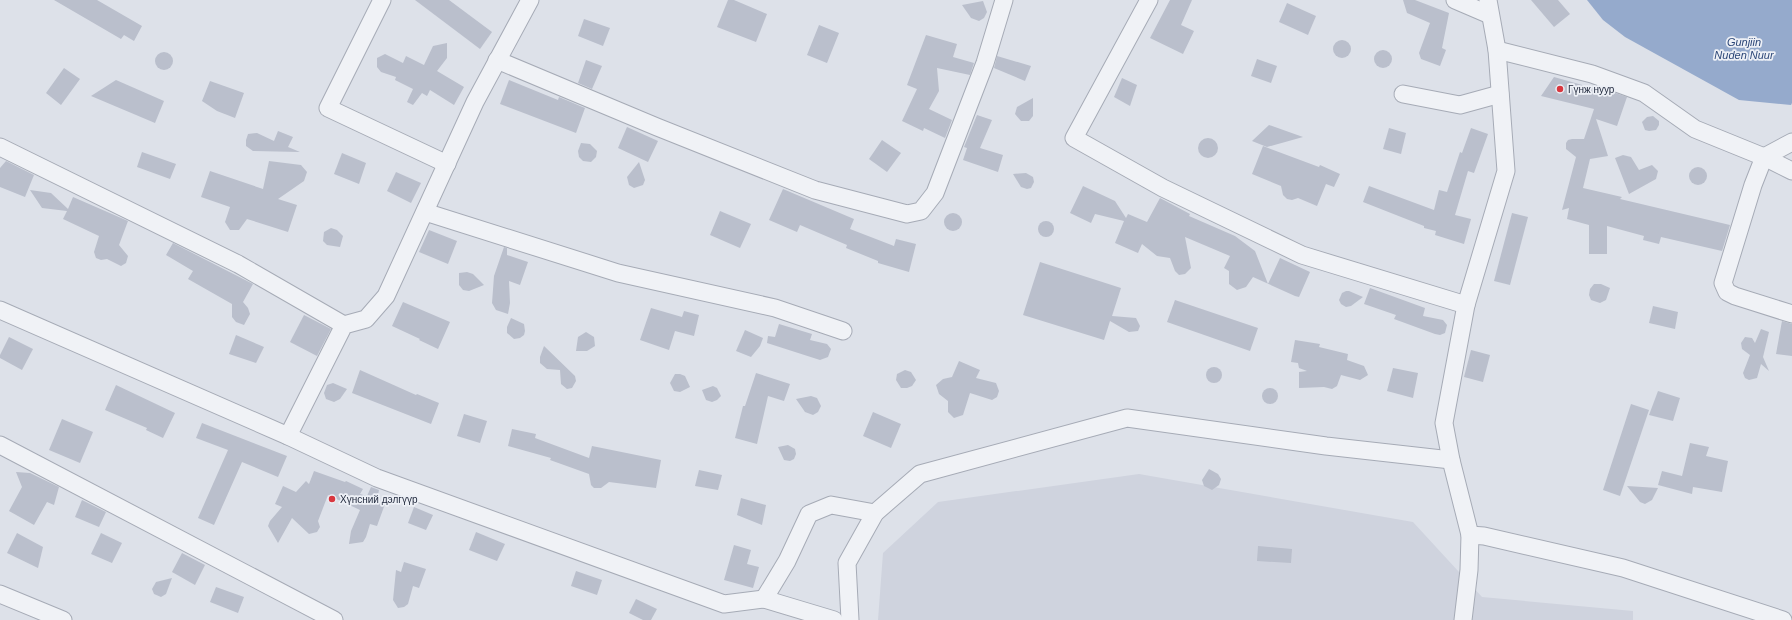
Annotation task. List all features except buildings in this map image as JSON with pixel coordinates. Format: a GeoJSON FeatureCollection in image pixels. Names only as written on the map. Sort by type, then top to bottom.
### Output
{"type":"FeatureCollection","features":[{"type":"Feature","properties":{"kind":"street"},"geometry":{"type":"LineString","coordinates":[[382,0],[328,108],[447,164]]}},
{"type":"Feature","properties":{"kind":"street"},"geometry":{"type":"LineString","coordinates":[[0,147],[238,264],[344,325],[366,319],[386,296],[475,102],[530,0]]}},
{"type":"Feature","properties":{"kind":"street"},"geometry":{"type":"LineString","coordinates":[[497,60],[650,124],[815,190],[907,214],[920,211],[935,193],[985,63],[1004,0]]}},
{"type":"Feature","properties":{"kind":"street"},"geometry":{"type":"LineString","coordinates":[[1149,0],[1074,138],[1163,188],[1302,255],[1466,305]]}},
{"type":"Feature","properties":{"kind":"street"},"geometry":{"type":"LineString","coordinates":[[1455,0],[1489,8],[1497,50],[1506,171],[1466,305],[1444,423],[1451,460],[1470,535],[1469,570],[1463,620]]}},
{"type":"Feature","properties":{"kind":"street"},"geometry":{"type":"LineString","coordinates":[[1497,50],[1592,74],[1644,93],[1695,129],[1792,171]]}},
{"type":"Feature","properties":{"kind":"street"},"geometry":{"type":"LineString","coordinates":[[1403,94],[1460,105],[1500,94]]}},
{"type":"Feature","properties":{"kind":"street"},"geometry":{"type":"LineString","coordinates":[[1792,142],[1764,158],[1752,185],[1723,283],[1727,292],[1735,296],[1792,314]]}},
{"type":"Feature","properties":{"kind":"street"},"geometry":{"type":"LineString","coordinates":[[425,212],[618,273],[775,308],[843,331]]}},
{"type":"Feature","properties":{"kind":"street"},"geometry":{"type":"LineString","coordinates":[[0,310],[288,436],[377,478],[724,604],[764,599],[834,620]]}},
{"type":"Feature","properties":{"kind":"street"},"geometry":{"type":"LineString","coordinates":[[288,436],[344,325]]}},
{"type":"Feature","properties":{"kind":"street"},"geometry":{"type":"LineString","coordinates":[[850,620],[847,563],[875,513],[920,474],[1127,418],[1326,446],[1451,460]]}},
{"type":"Feature","properties":{"kind":"street"},"geometry":{"type":"LineString","coordinates":[[0,445],[334,620]]}},
{"type":"Feature","properties":{"kind":"street"},"geometry":{"type":"LineString","coordinates":[[764,599],[787,561],[809,514],[831,505],[875,513]]}},
{"type":"Feature","properties":{"kind":"street"},"geometry":{"type":"LineString","coordinates":[[1470,535],[1484,536],[1623,568],[1783,620]]}},
{"type":"Feature","properties":{"kind":"street"},"geometry":{"type":"LineString","coordinates":[[0,594],[63,620]]}},
{"type":"Feature","properties":{"kind":"shaded area"},"geometry":{"type":"Polygon","coordinates":[[[1139,474],[1413,522],[1482,597],[1633,611],[1633,620],[878,620],[883,553],[938,502],[1139,474]]]}},
{"type":"Feature","properties":{"kind":"water","name":"Gunjiin Nuden Nuur"},"geometry":{"type":"Polygon","coordinates":[[[1587,0],[1792,0],[1791,105],[1739,100],[1625,37],[1603,20],[1587,0]]]}},
{"type":"Feature","properties":{"kind":"place","name":"Гүнж нуур"},"geometry":{"type":"Point","coordinates":[1560,89]}},
{"type":"Feature","properties":{"kind":"place","name":"Хүнсний дэлгүүр"},"geometry":{"type":"Point","coordinates":[332,499]}}]}
